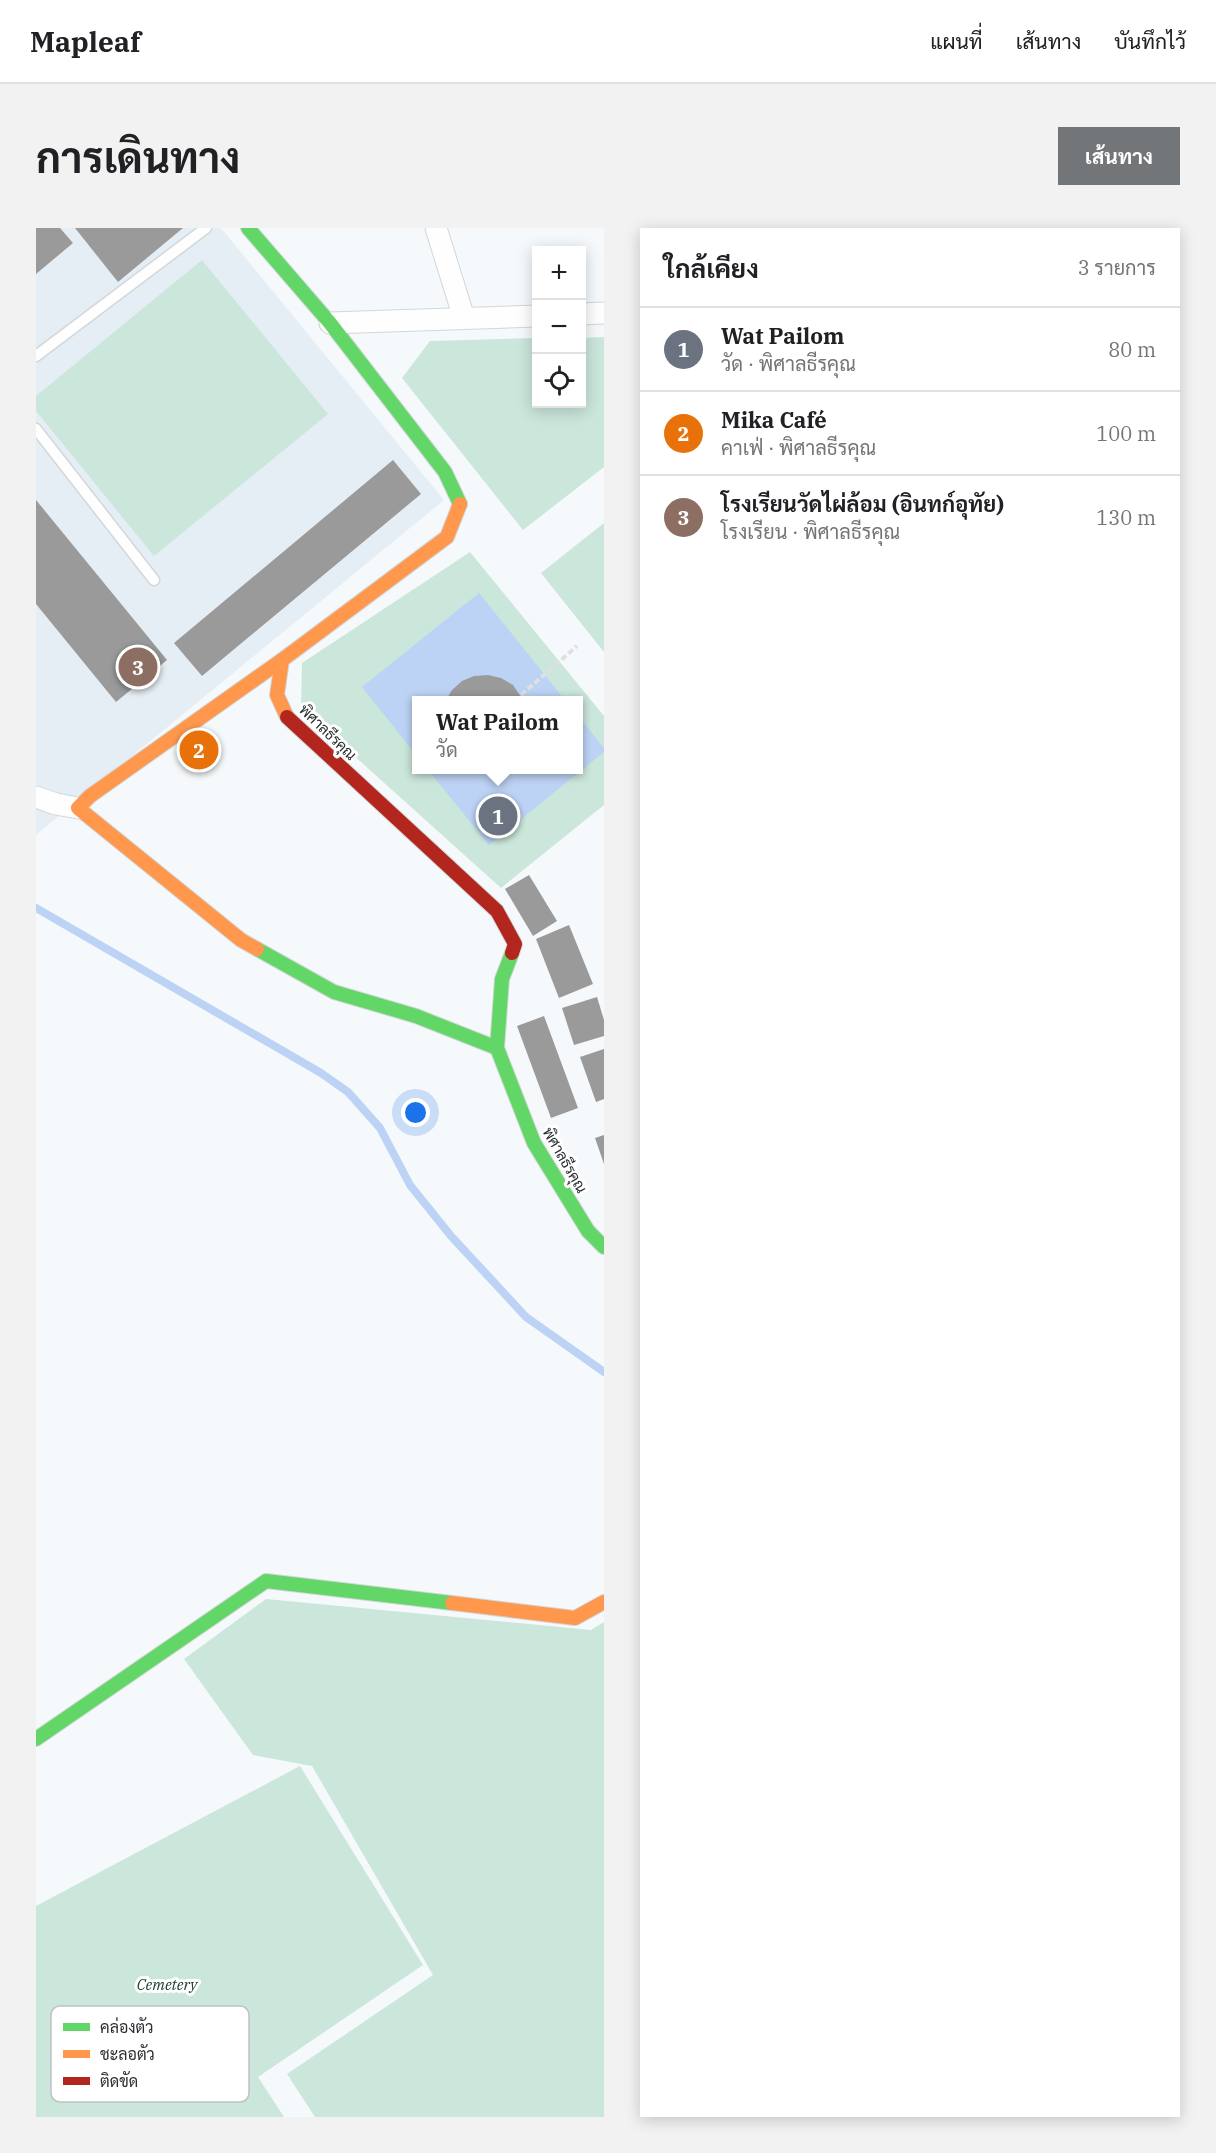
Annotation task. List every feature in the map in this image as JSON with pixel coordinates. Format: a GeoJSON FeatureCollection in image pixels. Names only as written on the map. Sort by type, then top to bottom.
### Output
{"type":"FeatureCollection","features":[{"type":"Feature","properties":{"kind":"street"},"geometry":{"type":"LineString","coordinates":[[78,808],[90,796],[282,660],[447,537],[460,504],[446,472],[330,323],[248,228]]}},
{"type":"Feature","properties":{"kind":"street"},"geometry":{"type":"LineString","coordinates":[[436,228],[464,318]]}},
{"type":"Feature","properties":{"kind":"street"},"geometry":{"type":"LineString","coordinates":[[586,314],[604,313]]}},
{"type":"Feature","properties":{"kind":"street"},"geometry":{"type":"LineString","coordinates":[[330,323],[532,316]]}},
{"type":"Feature","properties":{"kind":"street","name":"พิศาลธีรคุณ"},"geometry":{"type":"LineString","coordinates":[[282,660],[277,694],[288,720],[497,911],[515,944],[502,979],[497,1048],[534,1143],[588,1231],[604,1247]]}},
{"type":"Feature","properties":{"kind":"street"},"geometry":{"type":"LineString","coordinates":[[36,797],[78,808],[241,940],[334,992],[416,1016],[497,1048]]}},
{"type":"Feature","properties":{"kind":"street"},"geometry":{"type":"LineString","coordinates":[[36,1739],[266,1581],[575,1618],[604,1602]]}},
{"type":"Feature","properties":{"kind":"lane"},"geometry":{"type":"LineString","coordinates":[[36,356],[206,228]]}},
{"type":"Feature","properties":{"kind":"lane"},"geometry":{"type":"LineString","coordinates":[[36,429],[154,580]]}},
{"type":"Feature","properties":{"kind":"path"},"geometry":{"type":"LineString","coordinates":[[521,695],[577,646]]}},
{"type":"Feature","properties":{"kind":"shaded area"},"geometry":{"type":"Polygon","coordinates":[[[36,228],[221,228],[444,500],[36,835],[36,228]]]}},
{"type":"Feature","properties":{"kind":"green space"},"geometry":{"type":"Polygon","coordinates":[[[202,260],[328,414],[154,556],[36,411],[36,396],[202,260]]]}},
{"type":"Feature","properties":{"kind":"green space"},"geometry":{"type":"Polygon","coordinates":[[[604,337],[604,467],[523,530],[402,378],[430,341],[532,338],[532,408],[586,408],[586,338],[604,337]]]}},
{"type":"Feature","properties":{"kind":"green space"},"geometry":{"type":"Polygon","coordinates":[[[604,523],[604,652],[541,573],[604,523]]]}},
{"type":"Feature","properties":{"kind":"green space"},"geometry":{"type":"Polygon","coordinates":[[[470,552],[604,716],[604,805],[501,888],[301,708],[302,663],[470,552]]]}},
{"type":"Feature","properties":{"kind":"green space"},"geometry":{"type":"Polygon","coordinates":[[[266,1599],[591,1630],[604,1622],[604,2117],[315,2117],[287,2074],[433,1975],[312,1766],[253,1755],[184,1659],[266,1599]]]}},
{"type":"Feature","properties":{"kind":"green space","name":"Cemetery"},"geometry":{"type":"Polygon","coordinates":[[[300,1766],[423,1965],[258,2077],[284,2117],[36,2117],[36,1906],[300,1766]]]}},
{"type":"Feature","properties":{"kind":"water"},"geometry":{"type":"Polygon","coordinates":[[[479,593],[562,696],[412,696],[412,750],[362,687],[479,593]]]}},
{"type":"Feature","properties":{"kind":"water"},"geometry":{"type":"Polygon","coordinates":[[[583,722],[604,748],[604,752],[583,769],[583,722]]]}},
{"type":"Feature","properties":{"kind":"water"},"geometry":{"type":"Polygon","coordinates":[[[431,774],[577,774],[489,845],[431,774]]]}},
{"type":"Feature","properties":{"kind":"building"},"geometry":{"type":"Polygon","coordinates":[[[36,228],[60,228],[73,243],[36,274],[36,228]]]}},
{"type":"Feature","properties":{"kind":"building"},"geometry":{"type":"Polygon","coordinates":[[[75,228],[183,228],[118,282],[75,228]]]}},
{"type":"Feature","properties":{"kind":"building"},"geometry":{"type":"Polygon","coordinates":[[[393,460],[421,494],[202,676],[174,643],[393,460]]]}},
{"type":"Feature","properties":{"kind":"building"},"geometry":{"type":"Polygon","coordinates":[[[36,500],[167,660],[116,702],[36,604],[36,500]]]}},
{"type":"Feature","properties":{"kind":"building"},"geometry":{"type":"Polygon","coordinates":[[[488,675],[501,678],[513,685],[520,696],[448,696],[462,681],[474,676],[488,675]]]}},
{"type":"Feature","properties":{"kind":"building"},"geometry":{"type":"Polygon","coordinates":[[[529,875],[557,921],[533,936],[505,889],[529,875]]]}},
{"type":"Feature","properties":{"kind":"building"},"geometry":{"type":"Polygon","coordinates":[[[569,925],[593,984],[559,998],[536,939],[569,925]]]}},
{"type":"Feature","properties":{"kind":"building"},"geometry":{"type":"Polygon","coordinates":[[[597,997],[604,1020],[604,1036],[574,1045],[562,1008],[597,997]]]}},
{"type":"Feature","properties":{"kind":"building"},"geometry":{"type":"Polygon","coordinates":[[[544,1016],[578,1108],[551,1118],[517,1026],[544,1016]]]}},
{"type":"Feature","properties":{"kind":"building"},"geometry":{"type":"Polygon","coordinates":[[[604,1049],[604,1099],[596,1102],[580,1057],[604,1049]]]}},
{"type":"Feature","properties":{"kind":"building"},"geometry":{"type":"Polygon","coordinates":[[[604,1135],[604,1164],[595,1138],[604,1135]]]}},
{"type":"Feature","properties":{"kind":"waterway"},"geometry":{"type":"LineString","coordinates":[[36,908],[321,1073],[348,1092],[380,1128],[410,1185],[451,1236],[526,1317],[604,1372]]}},
{"type":"Feature","properties":{"kind":"traffic: fast"},"geometry":{"type":"LineString","coordinates":[[248,228],[330,323],[445,472],[460,504]]}},
{"type":"Feature","properties":{"kind":"traffic: fast"},"geometry":{"type":"LineString","coordinates":[[257,949],[334,992],[416,1016],[497,1048]]}},
{"type":"Feature","properties":{"kind":"traffic: fast"},"geometry":{"type":"LineString","coordinates":[[512,953],[502,979],[497,1048],[534,1143],[588,1231],[604,1247]]}},
{"type":"Feature","properties":{"kind":"traffic: fast"},"geometry":{"type":"LineString","coordinates":[[36,1739],[266,1581],[452,1603]]}},
{"type":"Feature","properties":{"kind":"traffic: slow"},"geometry":{"type":"LineString","coordinates":[[287,717],[277,695],[282,660],[447,537],[460,504]]}},
{"type":"Feature","properties":{"kind":"traffic: slow"},"geometry":{"type":"LineString","coordinates":[[257,949],[241,940],[78,808],[90,796],[282,660]]}},
{"type":"Feature","properties":{"kind":"traffic: slow"},"geometry":{"type":"LineString","coordinates":[[452,1603],[575,1618],[604,1602]]}},
{"type":"Feature","properties":{"kind":"traffic: jam"},"geometry":{"type":"LineString","coordinates":[[287,717],[497,911],[515,944],[512,953]]}},
{"type":"Feature","properties":{"kind":"place","name":"โรงเรียนวัดไผ่ล้อม (อินทก์อุทัย)"},"geometry":{"type":"Point","coordinates":[138,667]}},
{"type":"Feature","properties":{"kind":"place","name":"Mika Café"},"geometry":{"type":"Point","coordinates":[199,750]}},
{"type":"Feature","properties":{"kind":"place","name":"Wat Pailom"},"geometry":{"type":"Point","coordinates":[498,816]}}]}
